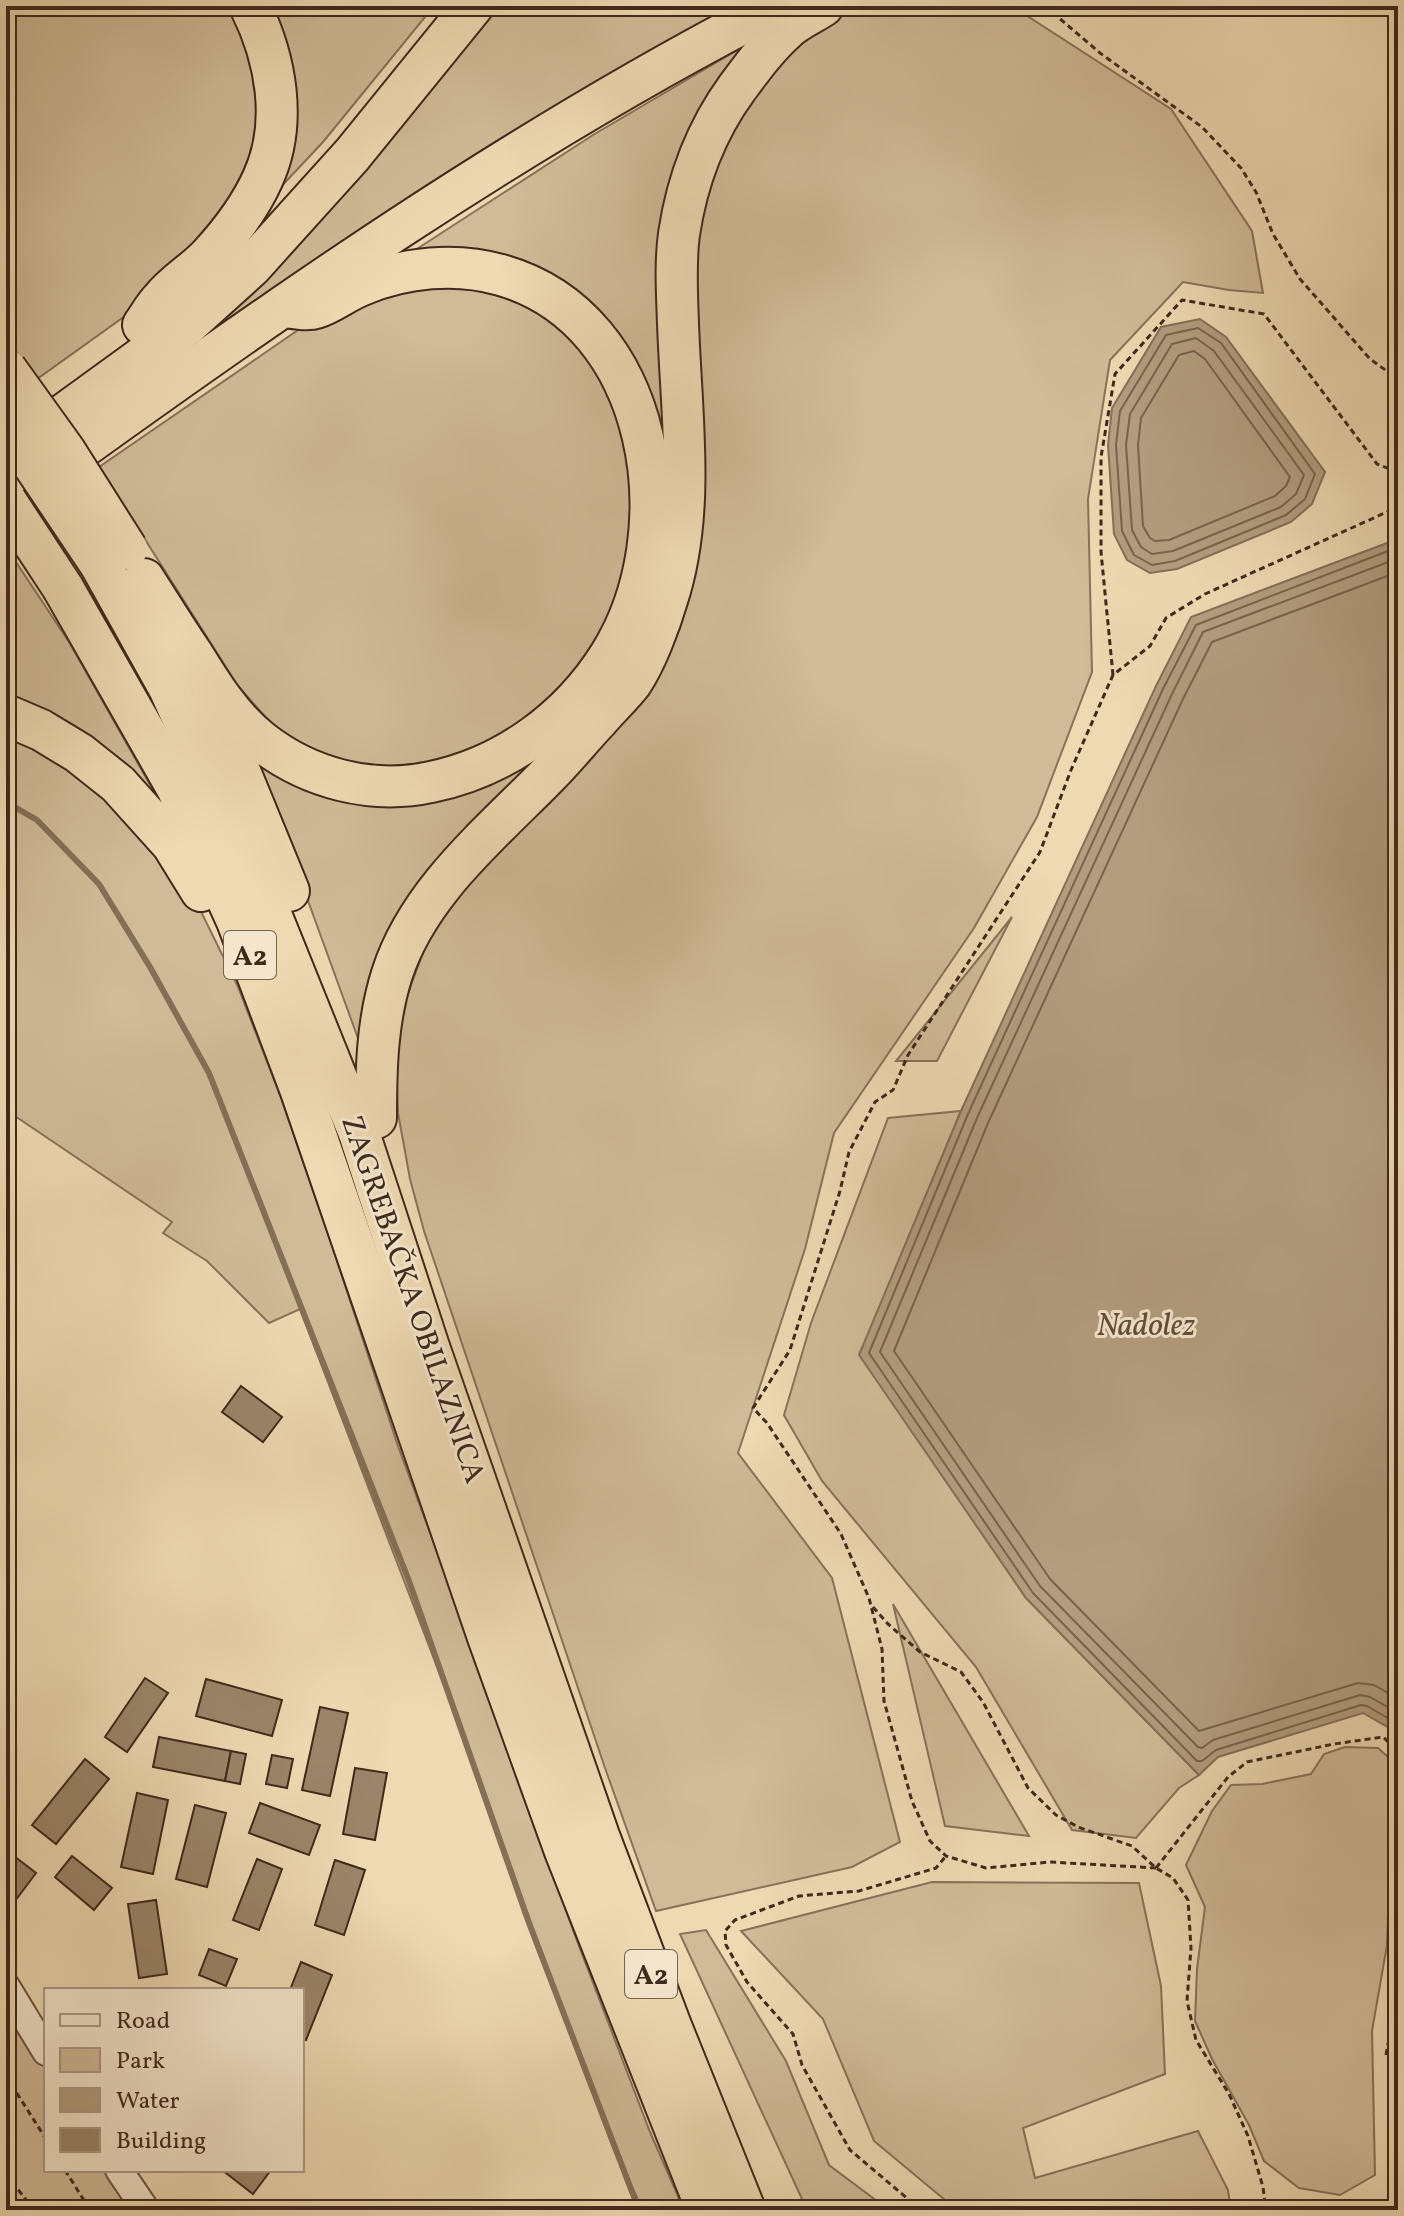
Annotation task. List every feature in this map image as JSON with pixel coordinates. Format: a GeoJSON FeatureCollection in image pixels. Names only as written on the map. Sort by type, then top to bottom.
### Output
{"type":"FeatureCollection","features":[{"type":"Feature","properties":{"kind":"highway"},"geometry":{"type":"LineString","coordinates":[[143,325],[161,299],[209,257],[248,205],[263,178],[275,131],[275,84],[264,36],[250,6]]}},
{"type":"Feature","properties":{"kind":"highway"},"geometry":{"type":"LineString","coordinates":[[6,456],[188,324],[251,267],[352,155],[473,6]]}},
{"type":"Feature","properties":{"kind":"highway"},"geometry":{"type":"LineString","coordinates":[[6,502],[406,223],[583,112],[776,6]]}},
{"type":"Feature","properties":{"kind":"highway"},"geometry":{"type":"LineString","coordinates":[[376,1118],[381,1014],[393,971],[413,928],[465,857],[550,773],[632,681],[653,638],[676,566],[683,503],[677,286],[679,237],[686,198],[698,156],[723,107],[755,63],[788,28],[823,6]]}},
{"type":"Feature","properties":{"kind":"highway"},"geometry":{"type":"LineString","coordinates":[[6,425],[103,359],[205,276],[345,136],[374,100],[409,86]]}},
{"type":"Feature","properties":{"kind":"highway"},"geometry":{"type":"LineString","coordinates":[[124,564],[236,718],[260,740],[312,772],[366,785],[396,787],[455,777],[511,752],[565,712],[610,655],[627,623],[640,587],[651,500],[642,432],[631,397],[616,364],[598,341],[570,312],[539,290],[503,275],[468,268],[401,272],[362,285],[314,309],[284,307]]}},
{"type":"Feature","properties":{"kind":"highway"},"geometry":{"type":"LineString","coordinates":[[6,369],[65,451],[124,564],[237,764],[376,1118],[428,1301],[429,1347]]}},
{"type":"Feature","properties":{"kind":"highway","name":"ZAGREBAČKA OBILAZNICA"},"geometry":{"type":"LineString","coordinates":[[6,425],[124,564],[169,688],[268,907],[359,1133],[429,1347],[599,1836],[745,2210]]}},
{"type":"Feature","properties":{"kind":"highway","name":"ZAGREBAČKA OBILAZNICA"},"geometry":{"type":"LineString","coordinates":[[6,502],[63,588],[177,788],[237,921],[301,1091],[555,1823],[707,2210]]}},
{"type":"Feature","properties":{"kind":"highway"},"geometry":{"type":"LineString","coordinates":[[6,715],[41,730],[79,753],[118,784],[172,844],[197,881],[221,930],[351,1234]]}},
{"type":"Feature","properties":{"kind":"lane"},"geometry":{"type":"LineString","coordinates":[[6,1986],[44,2049]]}},
{"type":"Feature","properties":{"kind":"lane"},"geometry":{"type":"LineString","coordinates":[[120,2172],[146,2210]]}},
{"type":"Feature","properties":{"kind":"path"},"geometry":{"type":"LineString","coordinates":[[1045,6],[1100,53],[1202,127],[1241,168],[1256,192],[1273,234],[1300,279],[1370,359],[1398,379]]}},
{"type":"Feature","properties":{"kind":"path"},"geometry":{"type":"LineString","coordinates":[[1113,675],[1101,552],[1101,457],[1115,374],[1182,300],[1264,314],[1377,464],[1398,472]]}},
{"type":"Feature","properties":{"kind":"path"},"geometry":{"type":"LineString","coordinates":[[1156,1868],[1050,1862],[986,1868],[946,1856],[930,1841],[912,1801],[884,1701],[882,1649],[870,1605],[841,1534],[767,1423],[753,1408],[790,1350],[840,1191],[849,1152],[875,1102],[893,1090],[915,1043],[1040,852],[1071,770],[1113,675],[1150,646],[1166,618],[1205,594],[1398,507]]}},
{"type":"Feature","properties":{"kind":"path"},"geometry":{"type":"LineString","coordinates":[[870,1605],[920,1652],[961,1672],[983,1702],[1028,1788],[1056,1815],[1078,1827],[1132,1846],[1156,1868],[1173,1878],[1188,1900],[1191,1948],[1187,2001],[1196,2040],[1229,2094],[1248,2136],[1263,2187],[1266,2210]]}},
{"type":"Feature","properties":{"kind":"path"},"geometry":{"type":"LineString","coordinates":[[1156,1868],[1228,1777],[1247,1762],[1383,1737],[1398,1751]]}},
{"type":"Feature","properties":{"kind":"path"},"geometry":{"type":"LineString","coordinates":[[921,2210],[850,2150],[802,2065],[793,2034],[747,1982],[726,1945],[725,1931],[735,1920],[799,1896],[859,1891],[936,1868],[946,1856]]}},
{"type":"Feature","properties":{"kind":"path"},"geometry":{"type":"LineString","coordinates":[[1386,2055],[1398,1989]]}},
{"type":"Feature","properties":{"kind":"path"},"geometry":{"type":"LineString","coordinates":[[6,2076],[44,2136]]}},
{"type":"Feature","properties":{"kind":"path"},"geometry":{"type":"LineString","coordinates":[[66,2172],[90,2210]]}},
{"type":"Feature","properties":{"kind":"path"},"geometry":{"type":"LineString","coordinates":[[6,2174],[34,2210]]}},
{"type":"Feature","properties":{"kind":"green space"},"geometry":{"type":"Polygon","coordinates":[[[6,6],[238,6],[264,104],[240,198],[146,301],[37,379],[6,338],[6,6]]]}},
{"type":"Feature","properties":{"kind":"green space"},"geometry":{"type":"Polygon","coordinates":[[[265,6],[434,6],[323,142],[245,225],[263,200],[265,6]]]}},
{"type":"Feature","properties":{"kind":"green space"},"geometry":{"type":"Polygon","coordinates":[[[499,6],[737,6],[112,401],[431,86],[499,6]]]}},
{"type":"Feature","properties":{"kind":"green space"},"geometry":{"type":"Polygon","coordinates":[[[841,6],[1012,6],[1171,109],[1252,231],[1263,293],[1183,282],[1110,360],[1088,499],[1092,672],[1037,817],[974,928],[834,1133],[805,1249],[738,1453],[832,1578],[900,1842],[852,1867],[656,1911],[424,1231],[410,1179],[398,1113],[396,1057],[405,1001],[426,945],[462,886],[635,700],[691,279],[713,156],[777,57],[841,6]]]}},
{"type":"Feature","properties":{"kind":"green space"},"geometry":{"type":"Polygon","coordinates":[[[763,35],[709,99],[671,493],[619,344],[409,254],[593,135],[763,35]]]}},
{"type":"Feature","properties":{"kind":"green space"},"geometry":{"type":"Polygon","coordinates":[[[463,282],[532,303],[597,358],[631,438],[632,562],[587,661],[519,729],[457,760],[380,769],[341,763],[311,751],[280,733],[238,686],[99,467],[304,326],[397,289],[463,282]]]}},
{"type":"Feature","properties":{"kind":"green space"},"geometry":{"type":"Polygon","coordinates":[[[6,547],[69,642],[157,797],[106,749],[71,723],[6,695],[6,547]]]}},
{"type":"Feature","properties":{"kind":"green space"},"geometry":{"type":"Polygon","coordinates":[[[610,682],[450,849],[367,1063],[291,854],[235,724],[412,797],[610,682]]]}},
{"type":"Feature","properties":{"kind":"green space"},"geometry":{"type":"Polygon","coordinates":[[[6,725],[72,761],[189,887],[238,987],[281,1098],[398,1446],[574,1933],[650,2132],[684,2210],[643,2210],[612,2145],[452,1706],[300,1309],[269,1323],[207,1261],[163,1233],[172,1222],[6,1110],[6,725]]]}},
{"type":"Feature","properties":{"kind":"green space"},"geometry":{"type":"Polygon","coordinates":[[[1012,917],[937,1061],[896,1061],[1012,917]]]}},
{"type":"Feature","properties":{"kind":"green space"},"geometry":{"type":"Polygon","coordinates":[[[961,1111],[860,1355],[1026,1598],[1199,1775],[1179,1788],[1136,1838],[1072,1830],[976,1667],[822,1481],[784,1415],[811,1323],[888,1118],[961,1111]]]}},
{"type":"Feature","properties":{"kind":"green space"},"geometry":{"type":"Polygon","coordinates":[[[893,1604],[1029,1836],[945,1826],[893,1604]]]}},
{"type":"Feature","properties":{"kind":"green space"},"geometry":{"type":"Polygon","coordinates":[[[1345,1747],[1378,1748],[1398,1766],[1398,1903],[1388,1914],[1387,1945],[1372,2031],[1375,2175],[1340,2195],[1299,2188],[1264,2161],[1249,2125],[1212,2059],[1195,2021],[1197,1969],[1205,1907],[1186,1865],[1212,1811],[1231,1785],[1262,1784],[1311,1774],[1324,1754],[1345,1747]]]}},
{"type":"Feature","properties":{"kind":"green space"},"geometry":{"type":"Polygon","coordinates":[[[932,1882],[1139,1883],[1161,1986],[1165,2074],[1023,2128],[1035,2178],[1198,2131],[1228,2190],[1231,2210],[957,2210],[874,2141],[823,2019],[741,1931],[932,1882]]]}},
{"type":"Feature","properties":{"kind":"green space"},"geometry":{"type":"Polygon","coordinates":[[[706,1930],[786,2061],[829,2165],[889,2210],[807,2210],[680,1934],[706,1930]]]}},
{"type":"Feature","properties":{"kind":"green space"},"geometry":{"type":"Polygon","coordinates":[[[6,2005],[44,2067],[44,2172],[109,2172],[134,2210],[6,2210],[6,2005]]]}},
{"type":"Feature","properties":{"kind":"water"},"geometry":{"type":"Polygon","coordinates":[[[1200,319],[1226,337],[1325,472],[1312,504],[1291,522],[1177,569],[1150,573],[1127,560],[1114,534],[1108,445],[1112,408],[1161,327],[1200,319]]]}},
{"type":"Feature","properties":{"kind":"water","name":"Nadolez"},"geometry":{"type":"Polygon","coordinates":[[[1398,541],[1398,1733],[1363,1713],[1218,1757],[1199,1775],[1026,1598],[859,1355],[961,1111],[1156,686],[1191,617],[1398,541]]]}},
{"type":"Feature","properties":{"kind":"building"},"geometry":{"type":"Polygon","coordinates":[[[241,1386],[282,1417],[263,1442],[222,1412],[241,1386]]]}},
{"type":"Feature","properties":{"kind":"building"},"geometry":{"type":"Polygon","coordinates":[[[145,1678],[168,1693],[127,1752],[105,1737],[145,1678]]]}},
{"type":"Feature","properties":{"kind":"building"},"geometry":{"type":"Polygon","coordinates":[[[206,1679],[282,1700],[272,1736],[196,1716],[206,1679]]]}},
{"type":"Feature","properties":{"kind":"building"},"geometry":{"type":"Polygon","coordinates":[[[320,1707],[348,1713],[330,1796],[302,1790],[320,1707]]]}},
{"type":"Feature","properties":{"kind":"building"},"geometry":{"type":"Polygon","coordinates":[[[159,1737],[231,1751],[225,1781],[153,1767],[159,1737]]]}},
{"type":"Feature","properties":{"kind":"building"},"geometry":{"type":"Polygon","coordinates":[[[231,1751],[246,1754],[240,1784],[225,1781],[231,1751]]]}},
{"type":"Feature","properties":{"kind":"building"},"geometry":{"type":"Polygon","coordinates":[[[272,1755],[293,1759],[287,1788],[266,1784],[272,1755]]]}},
{"type":"Feature","properties":{"kind":"building"},"geometry":{"type":"Polygon","coordinates":[[[85,1759],[109,1779],[56,1844],[32,1825],[85,1759]]]}},
{"type":"Feature","properties":{"kind":"building"},"geometry":{"type":"Polygon","coordinates":[[[355,1768],[387,1773],[375,1840],[343,1834],[355,1768]]]}},
{"type":"Feature","properties":{"kind":"building"},"geometry":{"type":"Polygon","coordinates":[[[137,1793],[168,1800],[153,1874],[121,1867],[137,1793]]]}},
{"type":"Feature","properties":{"kind":"building"},"geometry":{"type":"Polygon","coordinates":[[[260,1803],[320,1825],[309,1855],[249,1833],[260,1803]]]}},
{"type":"Feature","properties":{"kind":"building"},"geometry":{"type":"Polygon","coordinates":[[[195,1805],[226,1813],[207,1887],[176,1879],[195,1805]]]}},
{"type":"Feature","properties":{"kind":"building"},"geometry":{"type":"Polygon","coordinates":[[[14,1856],[36,1873],[6,1913],[6,1866],[14,1856]]]}},
{"type":"Feature","properties":{"kind":"building"},"geometry":{"type":"Polygon","coordinates":[[[72,1856],[112,1888],[94,1910],[55,1877],[72,1856]]]}},
{"type":"Feature","properties":{"kind":"building"},"geometry":{"type":"Polygon","coordinates":[[[257,1859],[282,1869],[259,1930],[233,1920],[257,1859]]]}},
{"type":"Feature","properties":{"kind":"building"},"geometry":{"type":"Polygon","coordinates":[[[335,1860],[365,1870],[344,1935],[315,1925],[335,1860]]]}},
{"type":"Feature","properties":{"kind":"building"},"geometry":{"type":"Polygon","coordinates":[[[156,1900],[167,1974],[139,1978],[128,1904],[156,1900]]]}},
{"type":"Feature","properties":{"kind":"building"},"geometry":{"type":"Polygon","coordinates":[[[209,1949],[237,1959],[226,1986],[199,1975],[209,1949]]]}},
{"type":"Feature","properties":{"kind":"building"},"geometry":{"type":"Polygon","coordinates":[[[301,1962],[332,1975],[306,2040],[304,1988],[291,1988],[301,1962]]]}},
{"type":"Feature","properties":{"kind":"building"},"geometry":{"type":"Polygon","coordinates":[[[225,2172],[270,2172],[253,2194],[225,2172]]]}},
{"type":"Feature","properties":{"kind":"waterway"},"geometry":{"type":"LineString","coordinates":[[6,802],[37,820],[99,884],[209,1073],[409,1581],[529,1923],[639,2210]]}}]}
